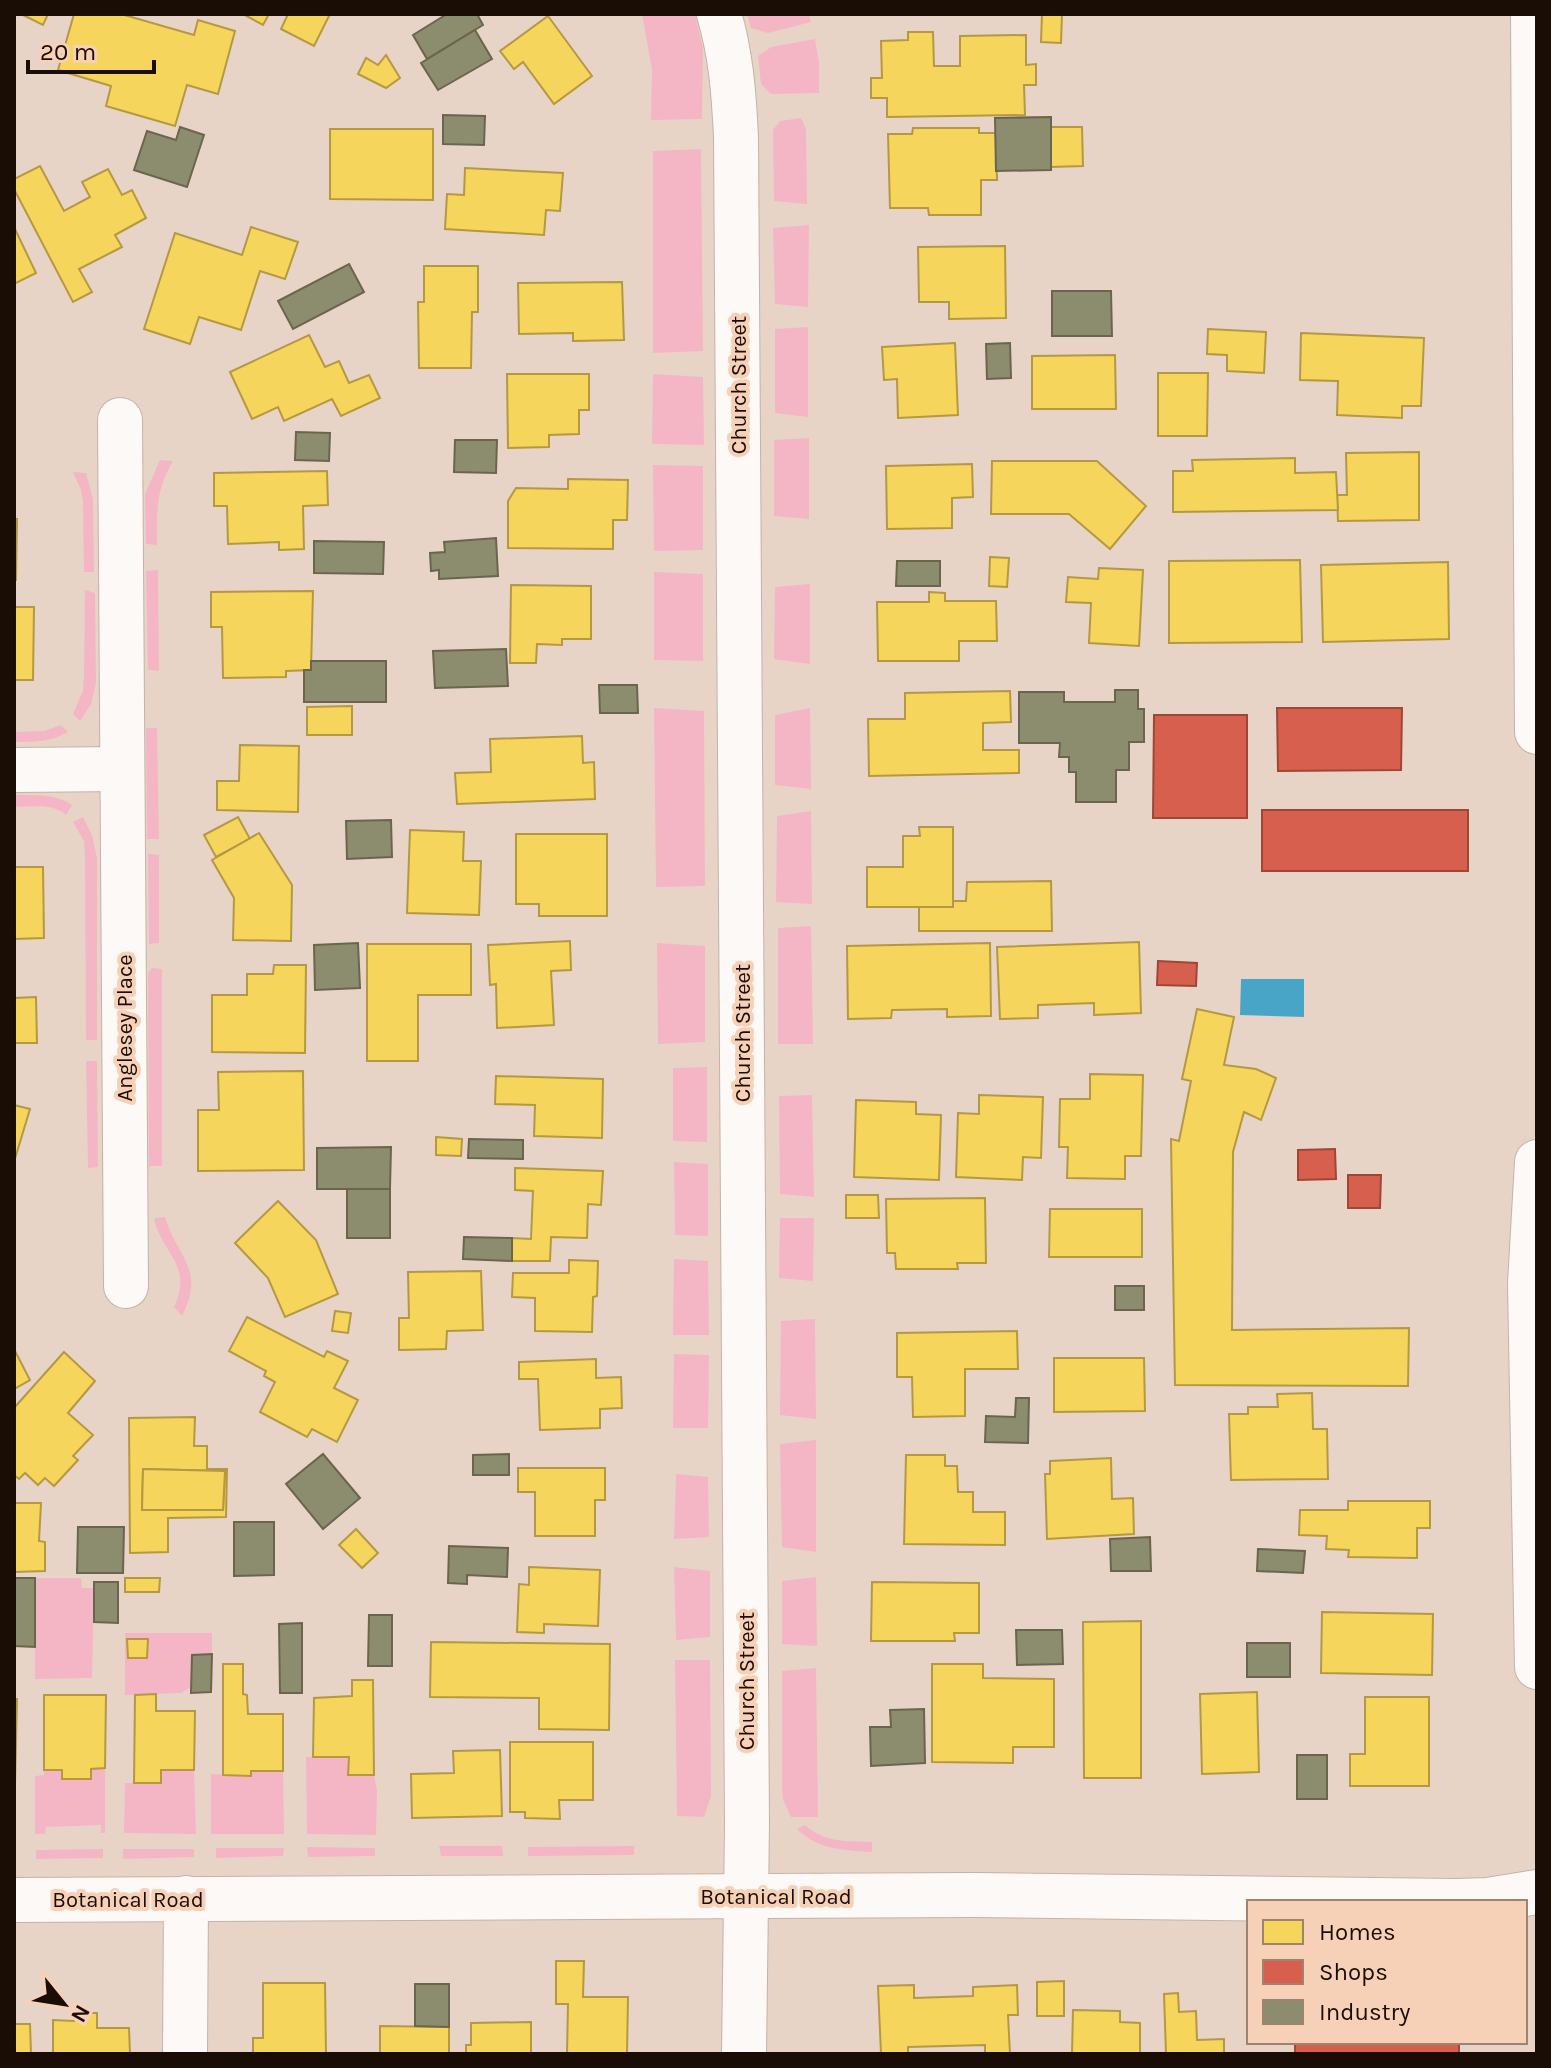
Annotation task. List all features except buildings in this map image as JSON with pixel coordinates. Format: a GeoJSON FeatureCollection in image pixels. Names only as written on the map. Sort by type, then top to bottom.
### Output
{"type":"FeatureCollection","features":[{"type":"Feature","properties":{"kind":"street","name":"Church Street"},"geometry":{"type":"LineString","coordinates":[[719,14],[732,76],[736,137],[747,1824],[744,2054]]}},
{"type":"Feature","properties":{"kind":"street"},"geometry":{"type":"LineString","coordinates":[[1533,14],[1537,732]]}},
{"type":"Feature","properties":{"kind":"street","name":"Anglesey Place"},"geometry":{"type":"LineString","coordinates":[[120,420],[126,1286]]}},
{"type":"Feature","properties":{"kind":"street"},"geometry":{"type":"LineString","coordinates":[[14,770],[122,769]]}},
{"type":"Feature","properties":{"kind":"street"},"geometry":{"type":"LineString","coordinates":[[1537,1162],[1530,1283],[1537,1667]]}},
{"type":"Feature","properties":{"kind":"street","name":"Botanical Road"},"geometry":{"type":"LineString","coordinates":[[1488,1900],[1537,1892]]}},
{"type":"Feature","properties":{"kind":"street","name":"Botanical Road"},"geometry":{"type":"LineString","coordinates":[[14,1900],[973,1895],[1376,1900]]}},
{"type":"Feature","properties":{"kind":"street"},"geometry":{"type":"LineString","coordinates":[[185,2054],[186,1898]]}},
{"type":"Feature","properties":{"kind":"shaded area"},"geometry":{"type":"Polygon","coordinates":[[[642,14],[695,14],[703,48],[702,119],[651,120],[652,70],[642,14]]]}},
{"type":"Feature","properties":{"kind":"shaded area"},"geometry":{"type":"Polygon","coordinates":[[[747,14],[809,14],[811,22],[768,33],[751,28],[747,14]]]}},
{"type":"Feature","properties":{"kind":"shaded area"},"geometry":{"type":"Polygon","coordinates":[[[815,39],[819,93],[771,94],[761,84],[758,56],[771,47],[815,39]]]}},
{"type":"Feature","properties":{"kind":"shaded area"},"geometry":{"type":"Polygon","coordinates":[[[801,118],[806,129],[807,204],[774,201],[773,130],[780,121],[801,118]]]}},
{"type":"Feature","properties":{"kind":"shaded area"},"geometry":{"type":"Polygon","coordinates":[[[701,149],[703,351],[653,353],[653,151],[701,149]]]}},
{"type":"Feature","properties":{"kind":"shaded area"},"geometry":{"type":"Polygon","coordinates":[[[809,225],[808,307],[775,304],[773,228],[809,225]]]}},
{"type":"Feature","properties":{"kind":"shaded area"},"geometry":{"type":"Polygon","coordinates":[[[808,327],[808,417],[775,413],[775,329],[808,327]]]}},
{"type":"Feature","properties":{"kind":"shaded area"},"geometry":{"type":"Polygon","coordinates":[[[653,374],[703,377],[704,445],[652,444],[653,374]]]}},
{"type":"Feature","properties":{"kind":"shaded area"},"geometry":{"type":"Polygon","coordinates":[[[809,438],[809,519],[774,516],[774,440],[809,438]]]}},
{"type":"Feature","properties":{"kind":"shaded area"},"geometry":{"type":"Polygon","coordinates":[[[160,460],[173,461],[160,492],[157,545],[146,544],[145,494],[160,460]]]}},
{"type":"Feature","properties":{"kind":"shaded area"},"geometry":{"type":"Polygon","coordinates":[[[653,465],[703,466],[703,550],[654,551],[653,465]]]}},
{"type":"Feature","properties":{"kind":"shaded area"},"geometry":{"type":"Polygon","coordinates":[[[73,472],[86,473],[93,499],[94,572],[84,572],[83,501],[73,472]]]}},
{"type":"Feature","properties":{"kind":"shaded area"},"geometry":{"type":"Polygon","coordinates":[[[158,570],[159,671],[148,670],[146,571],[158,570]]]}},
{"type":"Feature","properties":{"kind":"shaded area"},"geometry":{"type":"Polygon","coordinates":[[[654,572],[703,574],[703,661],[654,660],[654,572]]]}},
{"type":"Feature","properties":{"kind":"shaded area"},"geometry":{"type":"Polygon","coordinates":[[[810,584],[810,664],[774,659],[775,587],[810,584]]]}},
{"type":"Feature","properties":{"kind":"shaded area"},"geometry":{"type":"Polygon","coordinates":[[[85,590],[95,593],[96,683],[91,704],[80,721],[73,714],[83,691],[85,590]]]}},
{"type":"Feature","properties":{"kind":"shaded area"},"geometry":{"type":"Polygon","coordinates":[[[654,708],[704,711],[705,886],[656,887],[654,708]]]}},
{"type":"Feature","properties":{"kind":"shaded area"},"geometry":{"type":"Polygon","coordinates":[[[810,708],[811,789],[775,785],[775,715],[810,708]]]}},
{"type":"Feature","properties":{"kind":"shaded area"},"geometry":{"type":"Polygon","coordinates":[[[61,725],[68,732],[55,738],[14,742],[14,732],[44,731],[61,725]]]}},
{"type":"Feature","properties":{"kind":"shaded area"},"geometry":{"type":"Polygon","coordinates":[[[146,728],[157,728],[159,839],[147,839],[146,728]]]}},
{"type":"Feature","properties":{"kind":"shaded area"},"geometry":{"type":"Polygon","coordinates":[[[14,795],[51,797],[72,805],[66,815],[48,807],[14,807],[14,795]]]}},
{"type":"Feature","properties":{"kind":"shaded area"},"geometry":{"type":"Polygon","coordinates":[[[811,811],[812,904],[776,902],[777,816],[811,811]]]}},
{"type":"Feature","properties":{"kind":"shaded area"},"geometry":{"type":"Polygon","coordinates":[[[83,817],[92,835],[97,858],[97,1040],[86,1040],[85,856],[84,841],[73,822],[83,817]]]}},
{"type":"Feature","properties":{"kind":"shaded area"},"geometry":{"type":"Polygon","coordinates":[[[148,854],[159,855],[159,943],[149,944],[148,854]]]}},
{"type":"Feature","properties":{"kind":"shaded area"},"geometry":{"type":"Polygon","coordinates":[[[811,926],[813,1044],[778,1044],[778,928],[811,926]]]}},
{"type":"Feature","properties":{"kind":"shaded area"},"geometry":{"type":"Polygon","coordinates":[[[657,943],[705,946],[705,1042],[658,1044],[657,943]]]}},
{"type":"Feature","properties":{"kind":"shaded area"},"geometry":{"type":"Polygon","coordinates":[[[152,968],[162,969],[162,1166],[149,1166],[148,973],[152,968]]]}},
{"type":"Feature","properties":{"kind":"shaded area"},"geometry":{"type":"Polygon","coordinates":[[[86,1061],[97,1061],[98,1167],[88,1168],[86,1061]]]}},
{"type":"Feature","properties":{"kind":"shaded area"},"geometry":{"type":"Polygon","coordinates":[[[707,1067],[707,1142],[673,1141],[673,1068],[707,1067]]]}},
{"type":"Feature","properties":{"kind":"shaded area"},"geometry":{"type":"Polygon","coordinates":[[[812,1095],[814,1197],[780,1194],[779,1096],[812,1095]]]}},
{"type":"Feature","properties":{"kind":"shaded area"},"geometry":{"type":"Polygon","coordinates":[[[674,1162],[708,1164],[708,1236],[675,1235],[674,1162]]]}},
{"type":"Feature","properties":{"kind":"shaded area"},"geometry":{"type":"Polygon","coordinates":[[[165,1217],[190,1274],[189,1300],[182,1316],[174,1307],[179,1293],[178,1270],[154,1218],[165,1217]]]}},
{"type":"Feature","properties":{"kind":"shaded area"},"geometry":{"type":"Polygon","coordinates":[[[780,1218],[814,1218],[813,1281],[779,1278],[780,1218]]]}},
{"type":"Feature","properties":{"kind":"shaded area"},"geometry":{"type":"Polygon","coordinates":[[[674,1259],[708,1261],[709,1335],[673,1335],[674,1259]]]}},
{"type":"Feature","properties":{"kind":"shaded area"},"geometry":{"type":"Polygon","coordinates":[[[815,1319],[816,1419],[780,1415],[781,1321],[815,1319]]]}},
{"type":"Feature","properties":{"kind":"shaded area"},"geometry":{"type":"Polygon","coordinates":[[[674,1354],[709,1355],[708,1428],[673,1428],[674,1354]]]}},
{"type":"Feature","properties":{"kind":"shaded area"},"geometry":{"type":"Polygon","coordinates":[[[816,1440],[816,1552],[782,1547],[780,1444],[816,1440]]]}},
{"type":"Feature","properties":{"kind":"shaded area"},"geometry":{"type":"Polygon","coordinates":[[[676,1474],[708,1477],[709,1537],[674,1539],[676,1474]]]}},
{"type":"Feature","properties":{"kind":"shaded area"},"geometry":{"type":"Polygon","coordinates":[[[674,1567],[710,1571],[710,1637],[676,1640],[674,1567]]]}},
{"type":"Feature","properties":{"kind":"shaded area"},"geometry":{"type":"Polygon","coordinates":[[[816,1577],[817,1646],[782,1644],[782,1581],[816,1577]]]}},
{"type":"Feature","properties":{"kind":"shaded area"},"geometry":{"type":"Polygon","coordinates":[[[35,1578],[81,1578],[82,1588],[94,1588],[92,1678],[35,1679],[35,1578]]]}},
{"type":"Feature","properties":{"kind":"shaded area"},"geometry":{"type":"Polygon","coordinates":[[[125,1633],[212,1633],[212,1654],[192,1655],[192,1686],[181,1693],[125,1695],[125,1633]]]}},
{"type":"Feature","properties":{"kind":"shaded area"},"geometry":{"type":"Polygon","coordinates":[[[675,1660],[710,1660],[711,1796],[704,1817],[677,1816],[675,1660]]]}},
{"type":"Feature","properties":{"kind":"shaded area"},"geometry":{"type":"Polygon","coordinates":[[[816,1668],[818,1817],[791,1817],[783,1800],[782,1787],[782,1671],[816,1668]]]}},
{"type":"Feature","properties":{"kind":"shaded area"},"geometry":{"type":"Polygon","coordinates":[[[306,1757],[349,1757],[349,1775],[374,1775],[377,1790],[376,1835],[307,1834],[306,1757]]]}},
{"type":"Feature","properties":{"kind":"shaded area"},"geometry":{"type":"Polygon","coordinates":[[[105,1768],[105,1833],[101,1833],[101,1825],[46,1827],[45,1834],[35,1834],[35,1776],[44,1775],[44,1770],[62,1770],[91,1779],[91,1769],[105,1768]]]}},
{"type":"Feature","properties":{"kind":"shaded area"},"geometry":{"type":"Polygon","coordinates":[[[161,1770],[194,1770],[196,1834],[124,1833],[125,1783],[161,1782],[161,1770]]]}},
{"type":"Feature","properties":{"kind":"shaded area"},"geometry":{"type":"Polygon","coordinates":[[[251,1771],[283,1771],[284,1834],[211,1834],[211,1774],[250,1776],[251,1771]]]}},
{"type":"Feature","properties":{"kind":"shaded area"},"geometry":{"type":"Polygon","coordinates":[[[805,1825],[828,1838],[872,1842],[872,1852],[822,1845],[797,1829],[805,1825]]]}},
{"type":"Feature","properties":{"kind":"shaded area"},"geometry":{"type":"Polygon","coordinates":[[[439,1846],[502,1846],[503,1856],[441,1856],[439,1846]]]}},
{"type":"Feature","properties":{"kind":"shaded area"},"geometry":{"type":"Polygon","coordinates":[[[634,1846],[634,1855],[528,1856],[528,1847],[634,1846]]]}},
{"type":"Feature","properties":{"kind":"shaded area"},"geometry":{"type":"Polygon","coordinates":[[[307,1847],[375,1848],[375,1856],[308,1857],[307,1847]]]}},
{"type":"Feature","properties":{"kind":"shaded area"},"geometry":{"type":"Polygon","coordinates":[[[216,1848],[284,1848],[283,1856],[216,1858],[216,1848]]]}},
{"type":"Feature","properties":{"kind":"shaded area"},"geometry":{"type":"Polygon","coordinates":[[[103,1849],[103,1858],[36,1859],[36,1850],[103,1849]]]}},
{"type":"Feature","properties":{"kind":"shaded area"},"geometry":{"type":"Polygon","coordinates":[[[123,1849],[194,1849],[194,1857],[123,1859],[123,1849]]]}},
{"type":"Feature","properties":{"kind":"water"},"geometry":{"type":"Polygon","coordinates":[[[1241,979],[1304,979],[1304,1017],[1240,1015],[1241,979]]]}}]}
